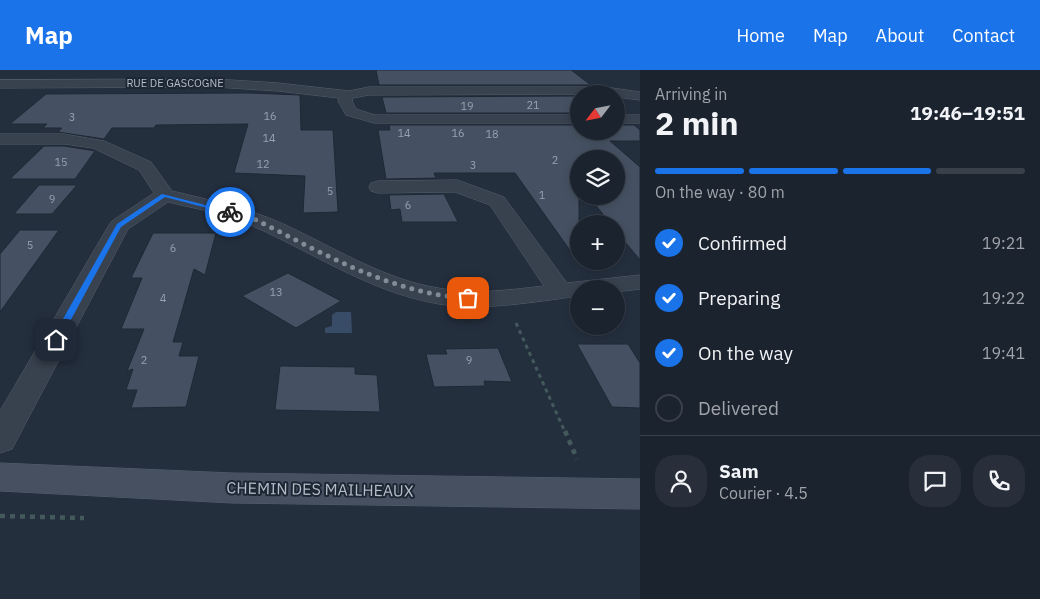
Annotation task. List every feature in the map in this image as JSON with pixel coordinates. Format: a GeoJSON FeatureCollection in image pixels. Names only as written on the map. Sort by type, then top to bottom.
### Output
{"type":"FeatureCollection","features":[{"type":"Feature","properties":{"kind":"street","name":"RUE DE GASCOGNE"},"geometry":{"type":"LineString","coordinates":[[0,84],[215,83],[278,87],[349,95],[369,91],[604,91],[640,96]]}},
{"type":"Feature","properties":{"kind":"street"},"geometry":{"type":"LineString","coordinates":[[349,95],[345,101],[352,112],[374,119],[570,119]]}},
{"type":"Feature","properties":{"kind":"street"},"geometry":{"type":"LineString","coordinates":[[625,119],[640,119]]}},
{"type":"Feature","properties":{"kind":"street"},"geometry":{"type":"LineString","coordinates":[[0,139],[64,139],[98,144],[145,166],[164,196],[248,216],[363,272],[410,290],[441,296],[504,296],[570,290]]}},
{"type":"Feature","properties":{"kind":"street"},"geometry":{"type":"LineString","coordinates":[[378,187],[457,186],[497,201],[570,285]]}},
{"type":"Feature","properties":{"kind":"street"},"geometry":{"type":"LineString","coordinates":[[0,440],[119,226],[164,196]]}},
{"type":"Feature","properties":{"kind":"street"},"geometry":{"type":"LineString","coordinates":[[625,284],[640,282]]}},
{"type":"Feature","properties":{"kind":"street","name":"CHEMIN DES MAILHEAUX"},"geometry":{"type":"LineString","coordinates":[[0,477],[232,488],[640,494]]}},
{"type":"Feature","properties":{"kind":"path"},"geometry":{"type":"LineString","coordinates":[[504,296],[579,464]]}},
{"type":"Feature","properties":{"kind":"water"},"geometry":{"type":"Polygon","coordinates":[[[336,312],[351,312],[352,333],[325,333],[325,328],[332,326],[332,315],[336,312]]]}},
{"type":"Feature","properties":{"kind":"building"},"geometry":{"type":"Polygon","coordinates":[[[376,70],[571,70],[591,85],[570,85],[379,85],[376,70]]]}},
{"type":"Feature","properties":{"kind":"building"},"geometry":{"type":"Polygon","coordinates":[[[248,93],[300,95],[301,130],[333,130],[338,212],[303,213],[305,176],[234,173],[248,124],[156,125],[154,128],[112,128],[104,139],[58,132],[62,128],[43,128],[47,124],[10,124],[46,94],[248,93]]]}},
{"type":"Feature","properties":{"kind":"building"},"geometry":{"type":"Polygon","coordinates":[[[570,96],[570,113],[386,113],[382,97],[570,96]]]}},
{"type":"Feature","properties":{"kind":"building"},"geometry":{"type":"Polygon","coordinates":[[[389,125],[570,125],[570,140],[625,140],[625,125],[634,125],[640,130],[640,141],[610,141],[620,150],[570,150],[570,205],[579,205],[579,215],[570,215],[570,250],[515,173],[434,173],[436,178],[386,179],[378,130],[390,130],[389,125]]]}},
{"type":"Feature","properties":{"kind":"building"},"geometry":{"type":"Polygon","coordinates":[[[44,146],[64,146],[95,151],[75,179],[10,179],[44,146]]]}},
{"type":"Feature","properties":{"kind":"building"},"geometry":{"type":"Polygon","coordinates":[[[625,154],[640,167],[640,260],[625,242],[625,215],[604,215],[595,205],[625,205],[625,154]]]}},
{"type":"Feature","properties":{"kind":"building"},"geometry":{"type":"Polygon","coordinates":[[[39,185],[77,185],[52,214],[14,214],[39,185]]]}},
{"type":"Feature","properties":{"kind":"building"},"geometry":{"type":"Polygon","coordinates":[[[444,194],[458,222],[402,222],[400,209],[391,210],[389,195],[444,194]]]}},
{"type":"Feature","properties":{"kind":"building"},"geometry":{"type":"Polygon","coordinates":[[[20,230],[59,230],[0,312],[0,254],[20,230]]]}},
{"type":"Feature","properties":{"kind":"building"},"geometry":{"type":"Polygon","coordinates":[[[153,233],[216,233],[205,275],[194,269],[173,342],[183,342],[179,356],[199,356],[186,407],[131,408],[137,390],[126,390],[133,369],[127,371],[144,329],[121,329],[142,278],[131,278],[153,233]]]}},
{"type":"Feature","properties":{"kind":"building"},"geometry":{"type":"Polygon","coordinates":[[[288,273],[341,301],[296,328],[242,296],[288,273]]]}},
{"type":"Feature","properties":{"kind":"building"},"geometry":{"type":"Polygon","coordinates":[[[577,344],[628,344],[640,363],[640,408],[612,407],[577,344]]]}},
{"type":"Feature","properties":{"kind":"building"},"geometry":{"type":"Polygon","coordinates":[[[498,348],[512,382],[484,381],[485,386],[434,387],[426,354],[447,354],[445,349],[498,348]]]}},
{"type":"Feature","properties":{"kind":"building"},"geometry":{"type":"Polygon","coordinates":[[[280,366],[355,367],[355,374],[377,375],[380,412],[275,410],[280,366]]]}},
{"type":"Feature","properties":{"kind":"way so far"},"geometry":{"type":"LineString","coordinates":[[230,212],[248,216],[363,272],[410,290],[441,296],[468,298]]}},
{"type":"Feature","properties":{"kind":"route"},"geometry":{"type":"LineString","coordinates":[[56,340],[119,226],[164,196],[230,212]]}}]}
